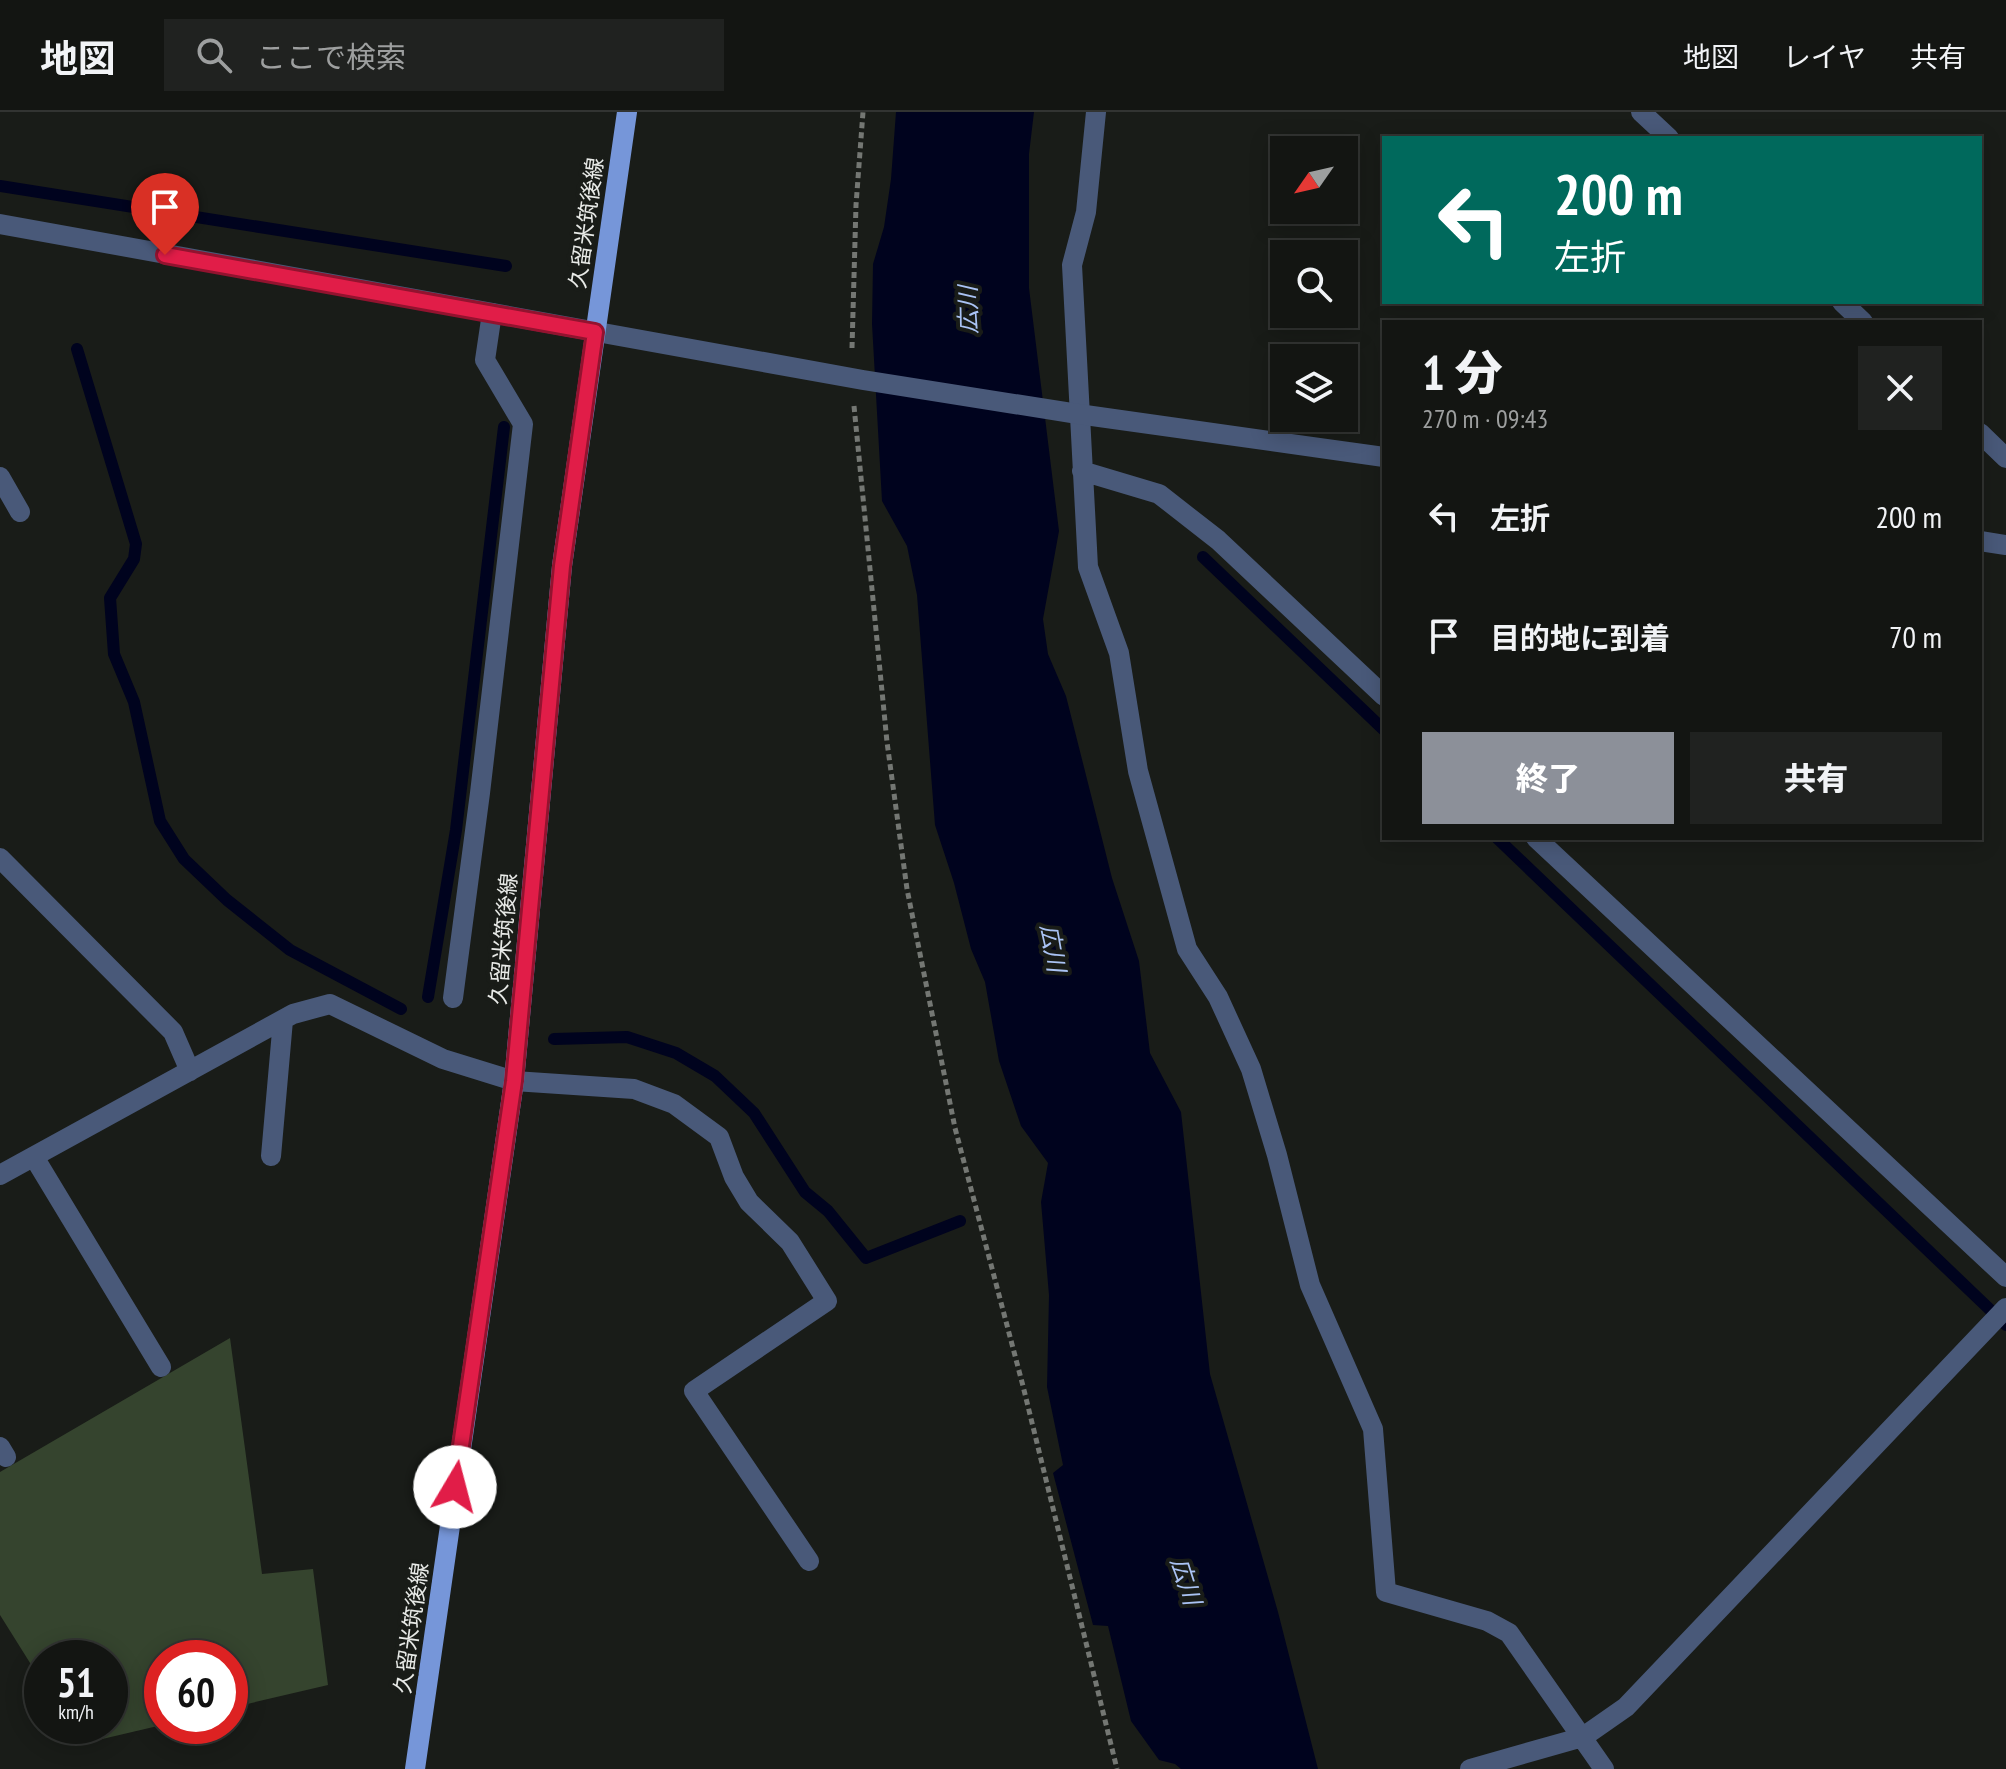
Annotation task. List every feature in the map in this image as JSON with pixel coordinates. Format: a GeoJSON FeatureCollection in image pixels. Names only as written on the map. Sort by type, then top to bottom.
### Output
{"type":"FeatureCollection","features":[{"type":"Feature","properties":{"kind":"main road","name":"久留米筑後線"},"geometry":{"type":"LineString","coordinates":[[415,1769],[514,1081],[562,566],[627,112]]}},
{"type":"Feature","properties":{"kind":"street"},"geometry":{"type":"LineString","coordinates":[[1096,112],[1086,212],[1072,265],[1069,412],[1082,471],[1088,567],[1119,653],[1138,771],[1187,949],[1218,997],[1251,1069],[1277,1155],[1310,1285],[1373,1429],[1386,1592],[1487,1621],[1509,1633],[1604,1769]]}},
{"type":"Feature","properties":{"kind":"street"},"geometry":{"type":"LineString","coordinates":[[1641,112],[1667,136]]}},
{"type":"Feature","properties":{"kind":"street"},"geometry":{"type":"LineString","coordinates":[[0,224],[857,378],[1382,457]]}},
{"type":"Feature","properties":{"kind":"street"},"geometry":{"type":"LineString","coordinates":[[1844,304],[1861,320]]}},
{"type":"Feature","properties":{"kind":"street"},"geometry":{"type":"LineString","coordinates":[[453,998],[523,424],[485,360],[492,313]]}},
{"type":"Feature","properties":{"kind":"street"},"geometry":{"type":"LineString","coordinates":[[1982,435],[2006,458]]}},
{"type":"Feature","properties":{"kind":"street"},"geometry":{"type":"LineString","coordinates":[[1082,471],[1159,494],[1218,540],[1382,694]]}},
{"type":"Feature","properties":{"kind":"street"},"geometry":{"type":"LineString","coordinates":[[0,477],[20,512]]}},
{"type":"Feature","properties":{"kind":"street"},"geometry":{"type":"LineString","coordinates":[[1982,541],[2006,545]]}},
{"type":"Feature","properties":{"kind":"street"},"geometry":{"type":"LineString","coordinates":[[1538,840],[2006,1277]]}},
{"type":"Feature","properties":{"kind":"street"},"geometry":{"type":"LineString","coordinates":[[0,858],[173,1032],[190,1071]]}},
{"type":"Feature","properties":{"kind":"street"},"geometry":{"type":"LineString","coordinates":[[0,1175],[293,1014],[330,1004],[443,1059],[514,1081],[634,1089],[674,1104],[719,1137],[734,1177],[749,1202],[790,1242],[827,1301],[694,1391],[809,1561]]}},
{"type":"Feature","properties":{"kind":"street"},"geometry":{"type":"LineString","coordinates":[[271,1156],[283,1020]]}},
{"type":"Feature","properties":{"kind":"street"},"geometry":{"type":"LineString","coordinates":[[34,1157],[161,1367]]}},
{"type":"Feature","properties":{"kind":"street"},"geometry":{"type":"LineString","coordinates":[[1470,1769],[1583,1737],[1626,1707],[2006,1308]]}},
{"type":"Feature","properties":{"kind":"path"},"geometry":{"type":"LineString","coordinates":[[863,112],[856,205],[857,378],[887,742],[907,889],[955,1128],[1117,1769]]}},
{"type":"Feature","properties":{"kind":"green space"},"geometry":{"type":"Polygon","coordinates":[[[230,1338],[262,1574],[313,1569],[328,1685],[248,1704],[248,1640],[144,1640],[144,1729],[128,1733],[128,1640],[24,1640],[24,1653],[0,1615],[0,1472],[230,1338]]]}},
{"type":"Feature","properties":{"kind":"water","name":"広川"},"geometry":{"type":"Polygon","coordinates":[[[896,112],[1034,112],[1029,154],[1029,288],[1059,531],[1043,619],[1048,654],[1066,696],[1112,878],[1139,961],[1150,1053],[1181,1112],[1210,1374],[1278,1612],[1318,1769],[1181,1769],[1159,1760],[1131,1721],[1108,1626],[1093,1625],[1053,1473],[1063,1465],[1047,1387],[1049,1295],[1041,1202],[1048,1163],[1021,1126],[999,1061],[985,982],[971,949],[935,825],[917,595],[907,546],[882,501],[872,324],[873,264],[884,227],[896,112]]]}},
{"type":"Feature","properties":{"kind":"waterway"},"geometry":{"type":"LineString","coordinates":[[0,186],[506,266]]}},
{"type":"Feature","properties":{"kind":"waterway"},"geometry":{"type":"LineString","coordinates":[[77,349],[136,544],[134,559],[110,598],[114,654],[134,702],[160,821],[184,859],[227,900],[290,950],[401,1009]]}},
{"type":"Feature","properties":{"kind":"waterway"},"geometry":{"type":"LineString","coordinates":[[428,997],[456,830],[504,427]]}},
{"type":"Feature","properties":{"kind":"waterway"},"geometry":{"type":"LineString","coordinates":[[1203,557],[1382,728]]}},
{"type":"Feature","properties":{"kind":"waterway"},"geometry":{"type":"LineString","coordinates":[[1499,840],[2006,1325]]}},
{"type":"Feature","properties":{"kind":"waterway"},"geometry":{"type":"LineString","coordinates":[[554,1039],[627,1037],[676,1053],[715,1076],[754,1113],[805,1192],[828,1211],[866,1258],[960,1221]]}},
{"type":"Feature","properties":{"kind":"route"},"geometry":{"type":"LineString","coordinates":[[165,255],[595,332],[562,566],[514,1081],[455,1487]]}}]}
